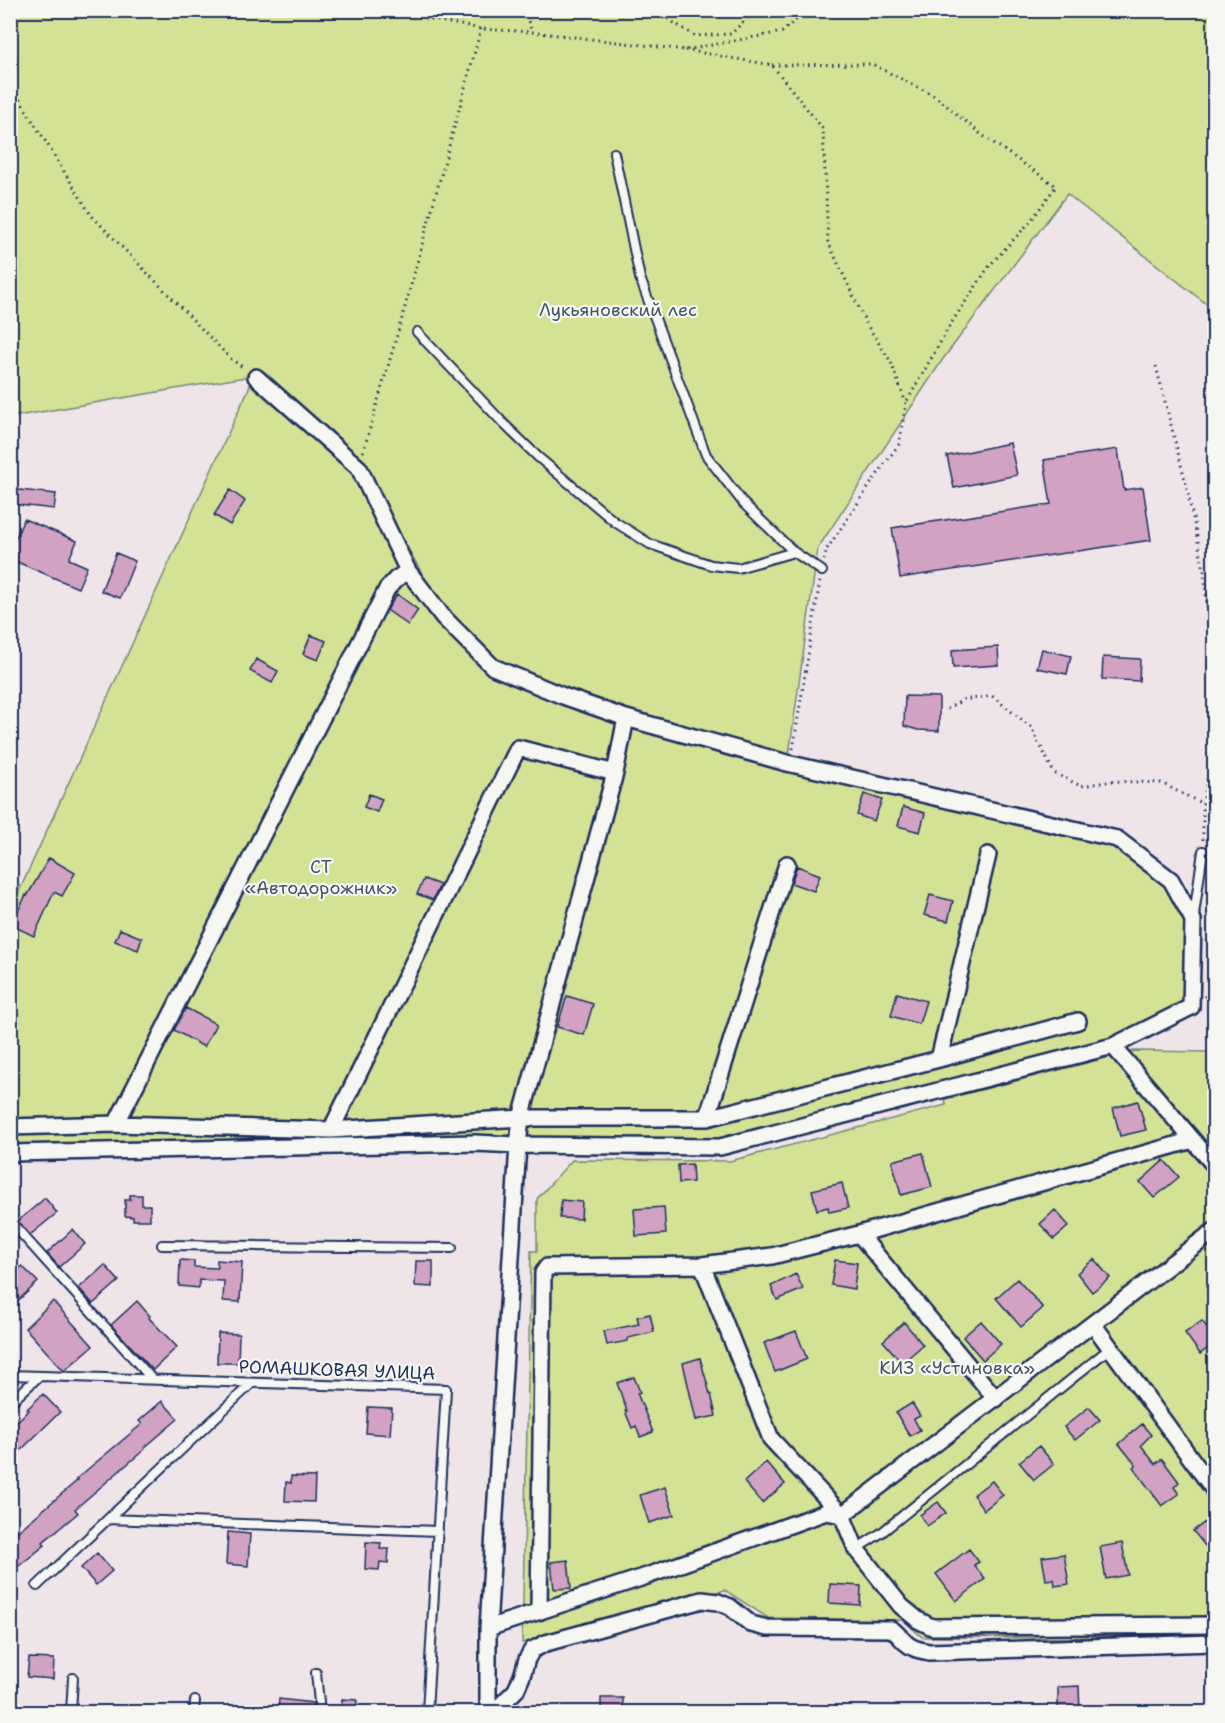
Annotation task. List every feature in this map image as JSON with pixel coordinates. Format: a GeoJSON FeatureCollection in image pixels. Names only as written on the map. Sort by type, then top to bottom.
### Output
{"type":"FeatureCollection","features":[{"type":"Feature","properties":{"kind":"street"},"geometry":{"type":"LineString","coordinates":[[10,1153],[463,1143],[720,1147],[1113,1046],[1191,1007],[1193,920],[1171,880],[1117,839],[790,764],[626,718],[563,696],[494,667],[443,617],[408,571],[359,468],[256,377]]}},
{"type":"Feature","properties":{"kind":"street"},"geometry":{"type":"LineString","coordinates":[[116,1124],[387,590],[396,579],[408,571]]}},
{"type":"Feature","properties":{"kind":"street"},"geometry":{"type":"LineString","coordinates":[[488,1713],[488,1628],[521,1118],[615,773],[626,718]]}},
{"type":"Feature","properties":{"kind":"street"},"geometry":{"type":"LineString","coordinates":[[331,1130],[518,748],[615,773]]}},
{"type":"Feature","properties":{"kind":"street"},"geometry":{"type":"LineString","coordinates":[[939,1059],[988,855]]}},
{"type":"Feature","properties":{"kind":"street"},"geometry":{"type":"LineString","coordinates":[[707,1118],[787,864]]}},
{"type":"Feature","properties":{"kind":"street"},"geometry":{"type":"LineString","coordinates":[[10,1127],[116,1124],[331,1130],[521,1118],[707,1118],[1078,1021]]}},
{"type":"Feature","properties":{"kind":"street"},"geometry":{"type":"LineString","coordinates":[[1113,1046],[1215,1166]]}},
{"type":"Feature","properties":{"kind":"street"},"geometry":{"type":"LineString","coordinates":[[539,1612],[543,1273],[547,1267],[702,1265],[772,1256],[859,1234],[1193,1140]]}},
{"type":"Feature","properties":{"kind":"street"},"geometry":{"type":"LineString","coordinates":[[488,1628],[647,1576],[826,1512],[842,1515],[1215,1231]]}},
{"type":"Feature","properties":{"kind":"street"},"geometry":{"type":"LineString","coordinates":[[859,1234],[996,1399]]}},
{"type":"Feature","properties":{"kind":"street"},"geometry":{"type":"LineString","coordinates":[[702,1265],[771,1439],[842,1515],[856,1549],[901,1606],[918,1620],[932,1627],[1215,1625]]}},
{"type":"Feature","properties":{"kind":"street"},"geometry":{"type":"LineString","coordinates":[[1093,1324],[1215,1490]]}},
{"type":"Feature","properties":{"kind":"street"},"geometry":{"type":"LineString","coordinates":[[494,1713],[516,1690],[526,1659],[532,1650],[546,1643],[702,1600],[729,1607],[751,1624],[767,1628],[891,1629],[906,1643],[916,1649],[929,1652],[1215,1643]]}},
{"type":"Feature","properties":{"kind":"lane"},"geometry":{"type":"LineString","coordinates":[[614,153],[640,278],[706,455],[744,504],[794,552],[822,571]]}},
{"type":"Feature","properties":{"kind":"lane"},"geometry":{"type":"LineString","coordinates":[[417,332],[538,457],[615,522],[650,544],[711,565],[738,568],[794,552]]}},
{"type":"Feature","properties":{"kind":"lane"},"geometry":{"type":"LineString","coordinates":[[1193,920],[1203,851]]}},
{"type":"Feature","properties":{"kind":"lane"},"geometry":{"type":"LineString","coordinates":[[10,1221],[152,1379]]}},
{"type":"Feature","properties":{"kind":"lane"},"geometry":{"type":"LineString","coordinates":[[162,1245],[452,1248]]}},
{"type":"Feature","properties":{"kind":"lane"},"geometry":{"type":"LineString","coordinates":[[856,1549],[880,1533],[1110,1348]]}},
{"type":"Feature","properties":{"kind":"lane","name":"РОМАШКОВАЯ УЛИЦА"},"geometry":{"type":"LineString","coordinates":[[10,1375],[446,1389],[427,1713]]}},
{"type":"Feature","properties":{"kind":"lane"},"geometry":{"type":"LineString","coordinates":[[10,1403],[39,1376]]}},
{"type":"Feature","properties":{"kind":"lane"},"geometry":{"type":"LineString","coordinates":[[37,1586],[252,1383]]}},
{"type":"Feature","properties":{"kind":"lane"},"geometry":{"type":"LineString","coordinates":[[108,1519],[438,1531]]}},
{"type":"Feature","properties":{"kind":"lane"},"geometry":{"type":"LineString","coordinates":[[316,1673],[320,1713]]}},
{"type":"Feature","properties":{"kind":"lane"},"geometry":{"type":"LineString","coordinates":[[71,1713],[73,1678]]}},
{"type":"Feature","properties":{"kind":"lane"},"geometry":{"type":"LineString","coordinates":[[194,1713],[195,1701]]}},
{"type":"Feature","properties":{"kind":"path"},"geometry":{"type":"LineString","coordinates":[[384,10],[481,29],[532,32],[685,50],[772,65],[872,64],[935,96],[982,135],[1056,186],[1031,221],[990,265],[950,325],[906,404],[900,444],[827,549],[790,764]]}},
{"type":"Feature","properties":{"kind":"path"},"geometry":{"type":"LineString","coordinates":[[524,10],[532,32]]}},
{"type":"Feature","properties":{"kind":"path"},"geometry":{"type":"LineString","coordinates":[[660,10],[668,19],[695,36],[732,33],[752,10]]}},
{"type":"Feature","properties":{"kind":"path"},"geometry":{"type":"LineString","coordinates":[[685,50],[782,32],[807,10]]}},
{"type":"Feature","properties":{"kind":"path"},"geometry":{"type":"LineString","coordinates":[[359,468],[481,29]]}},
{"type":"Feature","properties":{"kind":"path"},"geometry":{"type":"LineString","coordinates":[[772,65],[822,129],[828,242],[867,326],[891,362],[906,404]]}},
{"type":"Feature","properties":{"kind":"path"},"geometry":{"type":"LineString","coordinates":[[10,84],[91,214],[231,359],[256,377]]}},
{"type":"Feature","properties":{"kind":"path"},"geometry":{"type":"LineString","coordinates":[[1156,366],[1185,480],[1204,570],[1215,684]]}},
{"type":"Feature","properties":{"kind":"path"},"geometry":{"type":"LineString","coordinates":[[947,709],[963,700],[992,696],[1031,727],[1054,773],[1081,786],[1113,781],[1161,783],[1203,804]]}},
{"type":"Feature","properties":{"kind":"path"},"geometry":{"type":"LineString","coordinates":[[1203,851],[1203,804],[1215,741]]}},
{"type":"Feature","properties":{"kind":"green space","name":"Лукьяновский лес"},"geometry":{"type":"Polygon","coordinates":[[[11,11],[1214,11],[1214,310],[1067,194],[943,359],[818,548],[788,761],[603,706],[495,664],[445,615],[362,465],[257,375],[11,417],[11,11]]]}},
{"type":"Feature","properties":{"kind":"green space","name":"СТ «Автодорожник»"},"geometry":{"type":"Polygon","coordinates":[[[254,377],[354,472],[405,574],[492,669],[626,720],[1117,839],[1171,880],[1193,920],[1191,1007],[1122,1042],[720,1147],[11,1153],[11,909],[254,377]]]}},
{"type":"Feature","properties":{"kind":"green space","name":"КИЗ «Устиновка»"},"geometry":{"type":"Polygon","coordinates":[[[1134,1051],[1214,1052],[1214,1633],[1065,1638],[922,1637],[903,1620],[768,1618],[725,1590],[522,1643],[531,1251],[537,1251],[537,1199],[572,1160],[730,1161],[946,1105],[945,1099],[1134,1051]]]}},
{"type":"Feature","properties":{"kind":"building"},"geometry":{"type":"Polygon","coordinates":[[[1010,443],[1017,475],[954,488],[947,456],[1010,443]]]}},
{"type":"Feature","properties":{"kind":"building"},"geometry":{"type":"Polygon","coordinates":[[[1118,449],[1124,490],[1143,487],[1151,540],[900,578],[892,528],[1051,504],[1044,460],[1118,449]]]}},
{"type":"Feature","properties":{"kind":"building"},"geometry":{"type":"Polygon","coordinates":[[[10,489],[56,494],[54,509],[10,504],[10,489]]]}},
{"type":"Feature","properties":{"kind":"building"},"geometry":{"type":"Polygon","coordinates":[[[230,490],[245,501],[230,525],[214,515],[230,490]]]}},
{"type":"Feature","properties":{"kind":"building"},"geometry":{"type":"Polygon","coordinates":[[[24,519],[77,541],[69,559],[87,567],[78,588],[10,559],[10,551],[24,519]]]}},
{"type":"Feature","properties":{"kind":"building"},"geometry":{"type":"Polygon","coordinates":[[[116,553],[135,561],[120,598],[101,591],[116,553]]]}},
{"type":"Feature","properties":{"kind":"building"},"geometry":{"type":"Polygon","coordinates":[[[397,594],[418,610],[408,625],[387,610],[397,594]]]}},
{"type":"Feature","properties":{"kind":"building"},"geometry":{"type":"Polygon","coordinates":[[[311,635],[326,641],[318,660],[303,654],[311,635]]]}},
{"type":"Feature","properties":{"kind":"building"},"geometry":{"type":"Polygon","coordinates":[[[998,647],[999,665],[953,668],[952,650],[998,647]]]}},
{"type":"Feature","properties":{"kind":"building"},"geometry":{"type":"Polygon","coordinates":[[[1042,649],[1071,656],[1067,674],[1037,668],[1042,649]]]}},
{"type":"Feature","properties":{"kind":"building"},"geometry":{"type":"Polygon","coordinates":[[[1103,657],[1140,659],[1139,681],[1102,679],[1103,657]]]}},
{"type":"Feature","properties":{"kind":"building"},"geometry":{"type":"Polygon","coordinates":[[[256,659],[278,671],[272,683],[250,671],[256,659]]]}},
{"type":"Feature","properties":{"kind":"building"},"geometry":{"type":"Polygon","coordinates":[[[905,696],[939,697],[939,731],[918,730],[904,726],[905,696]]]}},
{"type":"Feature","properties":{"kind":"building"},"geometry":{"type":"Polygon","coordinates":[[[369,794],[382,799],[377,812],[364,807],[369,794]]]}},
{"type":"Feature","properties":{"kind":"building"},"geometry":{"type":"Polygon","coordinates":[[[864,794],[882,800],[874,821],[857,815],[864,794]]]}},
{"type":"Feature","properties":{"kind":"building"},"geometry":{"type":"Polygon","coordinates":[[[903,807],[925,813],[920,832],[898,826],[903,807]]]}},
{"type":"Feature","properties":{"kind":"building"},"geometry":{"type":"Polygon","coordinates":[[[49,858],[75,873],[62,896],[54,892],[34,936],[11,925],[49,858]]]}},
{"type":"Feature","properties":{"kind":"building"},"geometry":{"type":"Polygon","coordinates":[[[797,866],[820,875],[814,891],[791,883],[797,866]]]}},
{"type":"Feature","properties":{"kind":"building"},"geometry":{"type":"Polygon","coordinates":[[[424,879],[440,885],[433,900],[417,894],[424,879]]]}},
{"type":"Feature","properties":{"kind":"building"},"geometry":{"type":"Polygon","coordinates":[[[930,895],[953,901],[948,921],[924,915],[930,895]]]}},
{"type":"Feature","properties":{"kind":"building"},"geometry":{"type":"Polygon","coordinates":[[[120,929],[142,938],[138,950],[115,941],[120,929]]]}},
{"type":"Feature","properties":{"kind":"building"},"geometry":{"type":"Polygon","coordinates":[[[897,993],[926,1001],[919,1024],[891,1016],[897,993]]]}},
{"type":"Feature","properties":{"kind":"building"},"geometry":{"type":"Polygon","coordinates":[[[567,996],[593,1004],[584,1035],[557,1027],[567,996]]]}},
{"type":"Feature","properties":{"kind":"building"},"geometry":{"type":"Polygon","coordinates":[[[186,1008],[216,1024],[204,1047],[174,1030],[186,1008]]]}},
{"type":"Feature","properties":{"kind":"building"},"geometry":{"type":"Polygon","coordinates":[[[1138,1101],[1146,1130],[1120,1136],[1113,1108],[1138,1101]]]}},
{"type":"Feature","properties":{"kind":"building"},"geometry":{"type":"Polygon","coordinates":[[[923,1153],[932,1187],[901,1195],[892,1161],[923,1153]]]}},
{"type":"Feature","properties":{"kind":"building"},"geometry":{"type":"Polygon","coordinates":[[[1164,1160],[1179,1177],[1154,1198],[1140,1182],[1164,1160]]]}},
{"type":"Feature","properties":{"kind":"building"},"geometry":{"type":"Polygon","coordinates":[[[692,1164],[693,1182],[679,1183],[678,1165],[692,1164]]]}},
{"type":"Feature","properties":{"kind":"building"},"geometry":{"type":"Polygon","coordinates":[[[842,1183],[848,1208],[829,1212],[828,1207],[817,1210],[812,1190],[842,1183]]]}},
{"type":"Feature","properties":{"kind":"building"},"geometry":{"type":"Polygon","coordinates":[[[130,1195],[142,1195],[142,1205],[150,1205],[150,1220],[133,1220],[133,1217],[125,1216],[125,1200],[130,1200],[130,1195]]]}},
{"type":"Feature","properties":{"kind":"building"},"geometry":{"type":"Polygon","coordinates":[[[45,1198],[57,1213],[30,1235],[18,1221],[45,1198]]]}},
{"type":"Feature","properties":{"kind":"building"},"geometry":{"type":"Polygon","coordinates":[[[561,1200],[582,1202],[581,1219],[560,1218],[561,1200]]]}},
{"type":"Feature","properties":{"kind":"building"},"geometry":{"type":"Polygon","coordinates":[[[664,1207],[666,1234],[636,1236],[634,1209],[664,1207]]]}},
{"type":"Feature","properties":{"kind":"building"},"geometry":{"type":"Polygon","coordinates":[[[1055,1210],[1069,1226],[1054,1239],[1040,1224],[1055,1210]]]}},
{"type":"Feature","properties":{"kind":"building"},"geometry":{"type":"Polygon","coordinates":[[[73,1229],[85,1244],[59,1267],[47,1253],[73,1229]]]}},
{"type":"Feature","properties":{"kind":"building"},"geometry":{"type":"Polygon","coordinates":[[[1094,1259],[1110,1278],[1092,1292],[1077,1273],[1094,1259]]]}},
{"type":"Feature","properties":{"kind":"building"},"geometry":{"type":"Polygon","coordinates":[[[180,1260],[194,1261],[194,1267],[217,1268],[217,1260],[242,1262],[240,1302],[223,1301],[224,1281],[199,1280],[199,1288],[179,1286],[180,1260]]]}},
{"type":"Feature","properties":{"kind":"building"},"geometry":{"type":"Polygon","coordinates":[[[835,1260],[857,1263],[854,1289],[831,1285],[835,1260]]]}},
{"type":"Feature","properties":{"kind":"building"},"geometry":{"type":"Polygon","coordinates":[[[416,1261],[433,1261],[433,1287],[415,1286],[416,1261]]]}},
{"type":"Feature","properties":{"kind":"building"},"geometry":{"type":"Polygon","coordinates":[[[105,1265],[119,1281],[93,1304],[79,1288],[105,1265]]]}},
{"type":"Feature","properties":{"kind":"building"},"geometry":{"type":"Polygon","coordinates":[[[22,1266],[38,1282],[10,1308],[10,1277],[22,1266]]]}},
{"type":"Feature","properties":{"kind":"building"},"geometry":{"type":"Polygon","coordinates":[[[796,1274],[803,1289],[777,1300],[771,1286],[796,1274]]]}},
{"type":"Feature","properties":{"kind":"building"},"geometry":{"type":"Polygon","coordinates":[[[1017,1279],[1043,1308],[1021,1327],[996,1298],[1017,1279]]]}},
{"type":"Feature","properties":{"kind":"building"},"geometry":{"type":"Polygon","coordinates":[[[53,1301],[93,1346],[64,1371],[25,1328],[53,1301]]]}},
{"type":"Feature","properties":{"kind":"building"},"geometry":{"type":"Polygon","coordinates":[[[137,1301],[150,1316],[149,1318],[177,1347],[153,1370],[111,1325],[137,1301]]]}},
{"type":"Feature","properties":{"kind":"building"},"geometry":{"type":"Polygon","coordinates":[[[650,1314],[654,1332],[607,1345],[604,1331],[639,1324],[637,1317],[650,1314]]]}},
{"type":"Feature","properties":{"kind":"building"},"geometry":{"type":"Polygon","coordinates":[[[981,1321],[1001,1344],[983,1360],[963,1337],[981,1321]]]}},
{"type":"Feature","properties":{"kind":"building"},"geometry":{"type":"Polygon","coordinates":[[[1202,1321],[1215,1337],[1215,1343],[1200,1354],[1185,1333],[1202,1321]]]}},
{"type":"Feature","properties":{"kind":"building"},"geometry":{"type":"Polygon","coordinates":[[[904,1322],[923,1345],[902,1363],[883,1341],[904,1322]]]}},
{"type":"Feature","properties":{"kind":"building"},"geometry":{"type":"Polygon","coordinates":[[[796,1331],[807,1359],[775,1372],[764,1343],[796,1331]]]}},
{"type":"Feature","properties":{"kind":"building"},"geometry":{"type":"Polygon","coordinates":[[[218,1333],[239,1334],[238,1363],[217,1363],[218,1333]]]}},
{"type":"Feature","properties":{"kind":"building"},"geometry":{"type":"Polygon","coordinates":[[[700,1358],[716,1416],[696,1420],[683,1363],[700,1358]]]}},
{"type":"Feature","properties":{"kind":"building"},"geometry":{"type":"Polygon","coordinates":[[[634,1377],[640,1392],[637,1393],[653,1432],[640,1437],[636,1426],[632,1428],[617,1383],[634,1377]]]}},
{"type":"Feature","properties":{"kind":"building"},"geometry":{"type":"Polygon","coordinates":[[[43,1394],[60,1412],[18,1453],[10,1444],[10,1428],[43,1394]]]}},
{"type":"Feature","properties":{"kind":"building"},"geometry":{"type":"Polygon","coordinates":[[[162,1401],[178,1419],[75,1509],[78,1513],[43,1542],[45,1545],[10,1573],[10,1538],[142,1424],[139,1421],[162,1401]]]}},
{"type":"Feature","properties":{"kind":"building"},"geometry":{"type":"Polygon","coordinates":[[[912,1403],[920,1416],[914,1419],[920,1430],[910,1436],[896,1413],[912,1403]]]}},
{"type":"Feature","properties":{"kind":"building"},"geometry":{"type":"Polygon","coordinates":[[[368,1407],[392,1408],[390,1435],[366,1433],[368,1407]]]}},
{"type":"Feature","properties":{"kind":"building"},"geometry":{"type":"Polygon","coordinates":[[[1089,1407],[1100,1420],[1075,1440],[1064,1427],[1089,1407]]]}},
{"type":"Feature","properties":{"kind":"building"},"geometry":{"type":"Polygon","coordinates":[[[1142,1424],[1151,1435],[1141,1445],[1155,1464],[1162,1459],[1179,1482],[1174,1487],[1179,1494],[1162,1506],[1133,1467],[1136,1465],[1119,1444],[1142,1424]]]}},
{"type":"Feature","properties":{"kind":"building"},"geometry":{"type":"Polygon","coordinates":[[[1039,1446],[1054,1464],[1034,1480],[1019,1462],[1039,1446]]]}},
{"type":"Feature","properties":{"kind":"building"},"geometry":{"type":"Polygon","coordinates":[[[766,1462],[785,1484],[762,1503],[744,1482],[766,1462]]]}},
{"type":"Feature","properties":{"kind":"building"},"geometry":{"type":"Polygon","coordinates":[[[291,1476],[315,1477],[314,1502],[285,1501],[286,1482],[291,1483],[291,1476]]]}},
{"type":"Feature","properties":{"kind":"building"},"geometry":{"type":"Polygon","coordinates":[[[992,1481],[1003,1495],[984,1510],[973,1495],[992,1481]]]}},
{"type":"Feature","properties":{"kind":"building"},"geometry":{"type":"Polygon","coordinates":[[[665,1487],[674,1515],[649,1523],[640,1495],[665,1487]]]}},
{"type":"Feature","properties":{"kind":"building"},"geometry":{"type":"Polygon","coordinates":[[[938,1502],[946,1513],[927,1526],[920,1515],[938,1502]]]}},
{"type":"Feature","properties":{"kind":"building"},"geometry":{"type":"Polygon","coordinates":[[[1215,1515],[1215,1558],[1193,1531],[1215,1515]]]}},
{"type":"Feature","properties":{"kind":"building"},"geometry":{"type":"Polygon","coordinates":[[[228,1532],[250,1534],[248,1566],[226,1564],[228,1532]]]}},
{"type":"Feature","properties":{"kind":"building"},"geometry":{"type":"Polygon","coordinates":[[[366,1542],[381,1543],[380,1549],[389,1549],[388,1563],[380,1562],[379,1570],[365,1569],[366,1542]]]}},
{"type":"Feature","properties":{"kind":"building"},"geometry":{"type":"Polygon","coordinates":[[[1122,1543],[1128,1575],[1106,1579],[1100,1547],[1122,1543]]]}},
{"type":"Feature","properties":{"kind":"building"},"geometry":{"type":"Polygon","coordinates":[[[969,1549],[979,1562],[974,1565],[985,1579],[956,1601],[936,1574],[969,1549]]]}},
{"type":"Feature","properties":{"kind":"building"},"geometry":{"type":"Polygon","coordinates":[[[97,1553],[112,1571],[96,1585],[81,1568],[97,1553]]]}},
{"type":"Feature","properties":{"kind":"building"},"geometry":{"type":"Polygon","coordinates":[[[1064,1554],[1069,1584],[1055,1586],[1054,1579],[1046,1580],[1042,1557],[1064,1554]]]}},
{"type":"Feature","properties":{"kind":"building"},"geometry":{"type":"Polygon","coordinates":[[[568,1560],[571,1588],[554,1589],[551,1562],[568,1560]]]}},
{"type":"Feature","properties":{"kind":"building"},"geometry":{"type":"Polygon","coordinates":[[[830,1584],[861,1586],[860,1605],[829,1603],[830,1584]]]}},
{"type":"Feature","properties":{"kind":"building"},"geometry":{"type":"Polygon","coordinates":[[[29,1658],[54,1659],[53,1679],[27,1677],[29,1658]]]}},
{"type":"Feature","properties":{"kind":"building"},"geometry":{"type":"Polygon","coordinates":[[[1079,1686],[1080,1713],[1058,1713],[1058,1687],[1079,1686]]]}},
{"type":"Feature","properties":{"kind":"building"},"geometry":{"type":"Polygon","coordinates":[[[601,1698],[623,1698],[623,1713],[601,1713],[601,1698]]]}},
{"type":"Feature","properties":{"kind":"building"},"geometry":{"type":"Polygon","coordinates":[[[279,1699],[313,1703],[314,1713],[278,1713],[279,1699]]]}},
{"type":"Feature","properties":{"kind":"building"},"geometry":{"type":"Polygon","coordinates":[[[342,1699],[357,1700],[356,1713],[341,1713],[342,1699]]]}}]}
